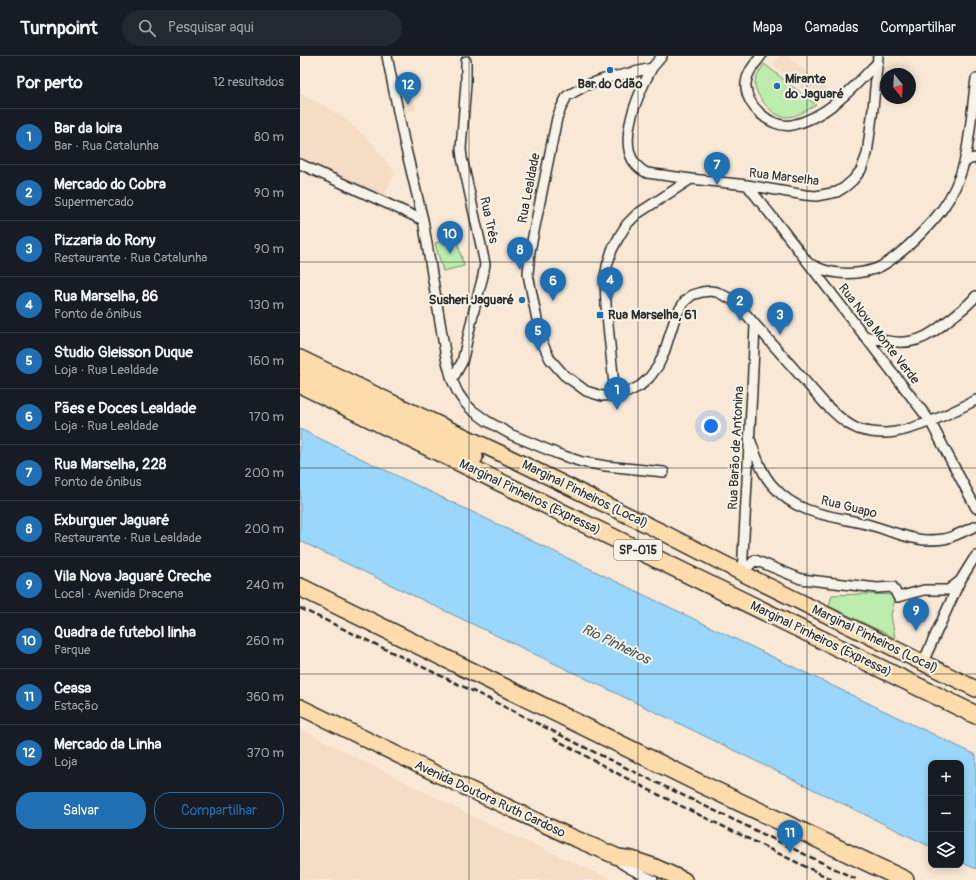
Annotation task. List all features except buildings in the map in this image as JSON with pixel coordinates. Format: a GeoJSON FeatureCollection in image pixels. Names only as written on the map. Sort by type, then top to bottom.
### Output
{"type":"FeatureCollection","features":[{"type":"Feature","properties":{"kind":"highway","name":"Marginal Pinheiros (Local)"},"geometry":{"type":"LineString","coordinates":[[300,358],[666,534],[976,689]]}},
{"type":"Feature","properties":{"kind":"highway"},"geometry":{"type":"LineString","coordinates":[[300,366],[321,379],[479,460],[533,491],[575,519]]}},
{"type":"Feature","properties":{"kind":"highway","name":"Marginal Pinheiros (Expressa)"},"geometry":{"type":"LineString","coordinates":[[300,384],[976,715]]}},
{"type":"Feature","properties":{"kind":"highway"},"geometry":{"type":"LineString","coordinates":[[300,587],[699,783],[905,880]]}},
{"type":"Feature","properties":{"kind":"highway","name":"Avenida Doutora Ruth Cardoso"},"geometry":{"type":"LineString","coordinates":[[300,707],[520,814],[618,857],[632,859],[653,873],[684,880]]}},
{"type":"Feature","properties":{"kind":"street"},"geometry":{"type":"LineString","coordinates":[[387,56],[404,141],[424,220],[446,358],[452,380],[458,393],[472,410],[487,421],[512,435],[558,454],[582,462],[664,472]]}},
{"type":"Feature","properties":{"kind":"street"},"geometry":{"type":"LineString","coordinates":[[652,68],[662,56]]}},
{"type":"Feature","properties":{"kind":"street"},"geometry":{"type":"LineString","coordinates":[[761,56],[748,75],[746,88],[748,95],[764,117],[776,124],[786,126],[804,122],[829,108],[852,90],[878,59]]}},
{"type":"Feature","properties":{"kind":"street","name":"Rua Marselha"},"geometry":{"type":"LineString","coordinates":[[652,68],[640,94],[628,131],[630,154],[635,163],[643,170],[647,172],[691,179],[816,196],[837,192],[853,180],[861,170],[867,154],[878,59]]}},
{"type":"Feature","properties":{"kind":"street","name":"Rua Três"},"geometry":{"type":"LineString","coordinates":[[452,380],[462,362],[485,264],[461,149],[466,83],[466,61]]}},
{"type":"Feature","properties":{"kind":"street","name":"Rua Lealdade"},"geometry":{"type":"LineString","coordinates":[[615,395],[602,396],[586,391],[564,375],[550,359],[541,340],[528,274],[530,251],[557,118],[567,96],[587,84],[652,68]]}},
{"type":"Feature","properties":{"kind":"street"},"geometry":{"type":"LineString","coordinates":[[808,262],[824,270],[834,272],[858,273],[869,271],[881,267],[902,251],[930,225],[938,216],[951,196],[964,163],[976,78]]}},
{"type":"Feature","properties":{"kind":"street"},"geometry":{"type":"LineString","coordinates":[[972,112],[976,132]]}},
{"type":"Feature","properties":{"kind":"street"},"geometry":{"type":"LineString","coordinates":[[964,163],[970,159],[976,158]]}},
{"type":"Feature","properties":{"kind":"street"},"geometry":{"type":"LineString","coordinates":[[300,164],[424,220]]}},
{"type":"Feature","properties":{"kind":"street"},"geometry":{"type":"LineString","coordinates":[[691,179],[636,214],[612,250],[607,266],[605,290],[615,395],[628,392],[640,386],[649,378],[658,366],[664,353],[676,315],[685,301],[692,295],[710,291],[724,295],[738,305],[826,406],[848,424],[858,429],[886,433],[911,428],[962,408],[976,400]]}},
{"type":"Feature","properties":{"kind":"street","name":"Rua Nova Monte Verde"},"geometry":{"type":"LineString","coordinates":[[746,186],[808,262],[930,420],[975,505]]}},
{"type":"Feature","properties":{"kind":"street"},"geometry":{"type":"LineString","coordinates":[[864,336],[895,342],[918,340],[933,332],[967,306],[976,296]]}},
{"type":"Feature","properties":{"kind":"street","name":"Rua Barão de Antonina"},"geometry":{"type":"LineString","coordinates":[[742,572],[755,325]]}},
{"type":"Feature","properties":{"kind":"street","name":"Rua Guapo"},"geometry":{"type":"LineString","coordinates":[[750,439],[759,463],[772,485],[791,502],[809,511],[926,540],[947,538],[976,526]]}},
{"type":"Feature","properties":{"kind":"street"},"geometry":{"type":"LineString","coordinates":[[923,662],[960,581],[976,556]]}},
{"type":"Feature","properties":{"kind":"street"},"geometry":{"type":"LineString","coordinates":[[742,572],[754,560],[801,579],[877,588],[893,587],[898,597],[924,590],[948,590],[960,581]]}},
{"type":"Feature","properties":{"kind":"shaded area"},"geometry":{"type":"Polygon","coordinates":[[[779,56],[787,56],[828,89],[817,101],[772,64],[779,56]]]}},
{"type":"Feature","properties":{"kind":"shaded area"},"geometry":{"type":"Polygon","coordinates":[[[300,93],[343,117],[367,138],[395,172],[381,202],[300,161],[300,93]]]}},
{"type":"Feature","properties":{"kind":"shaded area"},"geometry":{"type":"Polygon","coordinates":[[[414,96],[416,110],[403,113],[400,100],[414,96]]]}},
{"type":"Feature","properties":{"kind":"shaded area"},"geometry":{"type":"Polygon","coordinates":[[[300,729],[494,827],[612,880],[300,880],[300,729]]]}},
{"type":"Feature","properties":{"kind":"green space"},"geometry":{"type":"Polygon","coordinates":[[[764,64],[816,105],[801,113],[788,117],[780,116],[775,113],[761,99],[756,88],[756,78],[764,64]]]}},
{"type":"Feature","properties":{"kind":"green space"},"geometry":{"type":"Polygon","coordinates":[[[456,238],[464,266],[443,271],[435,243],[456,238]]]}},
{"type":"Feature","properties":{"kind":"green space"},"geometry":{"type":"Polygon","coordinates":[[[832,595],[896,595],[891,615],[895,638],[829,606],[832,595]]]}},
{"type":"Feature","properties":{"kind":"water","name":"Rio Pinheiros"},"geometry":{"type":"Polygon","coordinates":[[[300,429],[976,755],[976,869],[964,863],[964,760],[928,760],[928,846],[300,541],[300,429]]]}},
{"type":"Feature","properties":{"kind":"railway"},"geometry":{"type":"LineString","coordinates":[[300,608],[858,880]]}},
{"type":"Feature","properties":{"kind":"railway"},"geometry":{"type":"LineString","coordinates":[[553,738],[673,802],[833,880]]}},
{"type":"Feature","properties":{"kind":"place","name":"Bar do Cdão"},"geometry":{"type":"Point","coordinates":[610,70]}},
{"type":"Feature","properties":{"kind":"place","name":"Mirante do Jaguaré"},"geometry":{"type":"Point","coordinates":[777,86]}},
{"type":"Feature","properties":{"kind":"place","name":"Mercado da Linha"},"geometry":{"type":"Point","coordinates":[408,105]}},
{"type":"Feature","properties":{"kind":"place","name":"Rua Marselha, 228"},"geometry":{"type":"Point","coordinates":[717,185]}},
{"type":"Feature","properties":{"kind":"place","name":"Quadra de futebol linha"},"geometry":{"type":"Point","coordinates":[450,254]}},
{"type":"Feature","properties":{"kind":"place","name":"Exburguer Jaguaré"},"geometry":{"type":"Point","coordinates":[520,270]}},
{"type":"Feature","properties":{"kind":"place","name":"Susheri Jaguaré"},"geometry":{"type":"Point","coordinates":[522,300]}},
{"type":"Feature","properties":{"kind":"place","name":"Rua Marselha, 86"},"geometry":{"type":"Point","coordinates":[610,300]}},
{"type":"Feature","properties":{"kind":"place","name":"Pães e Doces Lealdade"},"geometry":{"type":"Point","coordinates":[553,301]}},
{"type":"Feature","properties":{"kind":"place","name":"Rua Marselha, 61"},"geometry":{"type":"Point","coordinates":[600,315]}},
{"type":"Feature","properties":{"kind":"place","name":"Mercado do Cobra"},"geometry":{"type":"Point","coordinates":[740,321]}},
{"type":"Feature","properties":{"kind":"place","name":"Pizzaria do Rony"},"geometry":{"type":"Point","coordinates":[780,335]}},
{"type":"Feature","properties":{"kind":"place","name":"Studio Gleisson Duque"},"geometry":{"type":"Point","coordinates":[538,351]}},
{"type":"Feature","properties":{"kind":"place","name":"Bar da loira"},"geometry":{"type":"Point","coordinates":[617,410]}},
{"type":"Feature","properties":{"kind":"place","name":"Vila Nova Jaguaré Creche"},"geometry":{"type":"Point","coordinates":[916,631]}},
{"type":"Feature","properties":{"kind":"place","name":"Ceasa"},"geometry":{"type":"Point","coordinates":[790,853]}}]}
